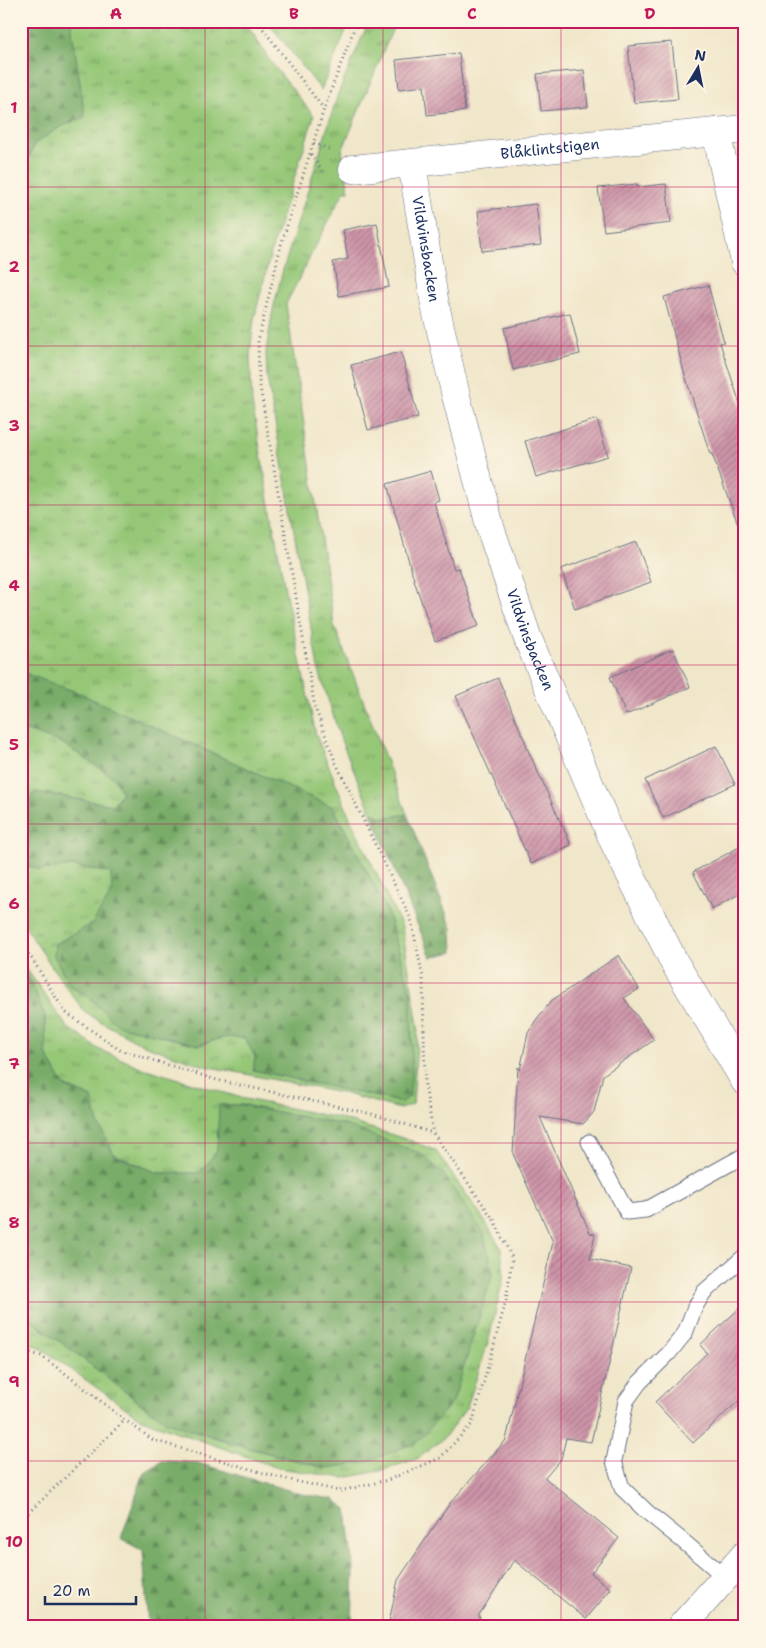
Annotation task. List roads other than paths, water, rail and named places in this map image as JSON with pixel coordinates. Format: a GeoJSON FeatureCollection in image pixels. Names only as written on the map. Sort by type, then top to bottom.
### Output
{"type":"FeatureCollection","features":[{"type":"Feature","properties":{"kind":"street","name":"Blåklintstigen"},"geometry":{"type":"LineString","coordinates":[[353,170],[745,129]]}},
{"type":"Feature","properties":{"kind":"street"},"geometry":{"type":"LineString","coordinates":[[716,132],[745,262]]}},
{"type":"Feature","properties":{"kind":"street","name":"Vildvinsbacken"},"geometry":{"type":"LineString","coordinates":[[412,164],[434,305],[456,396],[491,530],[528,639],[614,842],[674,962],[745,1081]]}},
{"type":"Feature","properties":{"kind":"street"},"geometry":{"type":"LineString","coordinates":[[680,1627],[745,1555]]}},
{"type":"Feature","properties":{"kind":"lane"},"geometry":{"type":"LineString","coordinates":[[589,1142],[626,1212],[646,1210],[745,1154]]}},
{"type":"Feature","properties":{"kind":"lane"},"geometry":{"type":"LineString","coordinates":[[725,1577],[647,1512],[622,1488],[614,1461],[626,1401],[639,1382],[669,1353],[685,1333],[695,1307],[704,1292],[745,1256]]}},
{"type":"Feature","properties":{"kind":"waterway"},"geometry":{"type":"LineString","coordinates":[[21,41],[26,21]]}}]}
